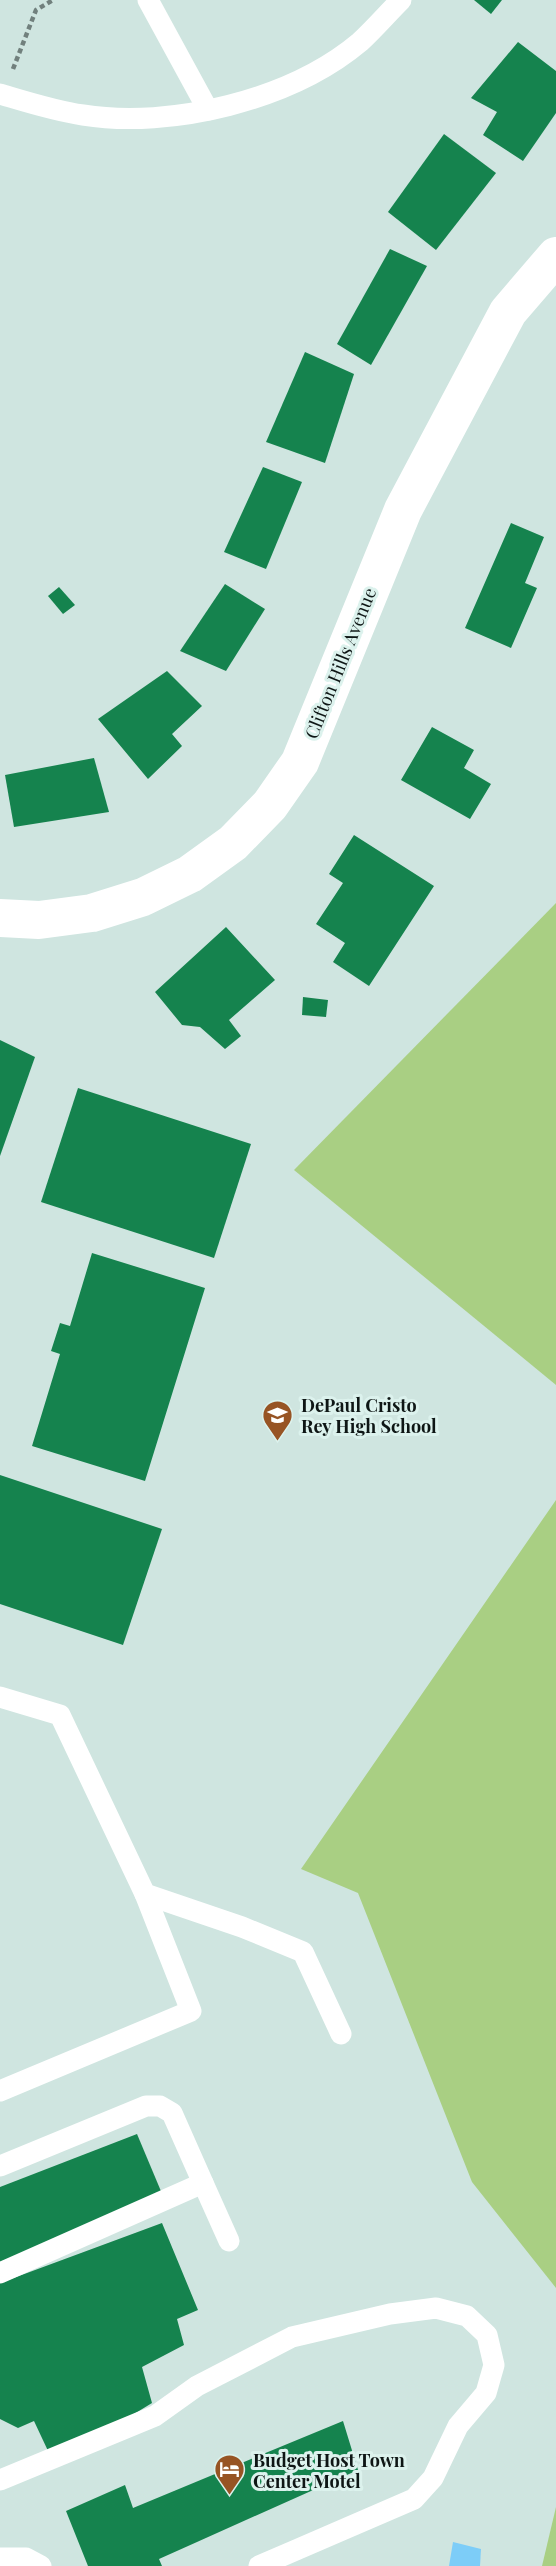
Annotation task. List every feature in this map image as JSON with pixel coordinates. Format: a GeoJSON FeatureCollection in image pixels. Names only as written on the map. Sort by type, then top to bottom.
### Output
{"type":"FeatureCollection","features":[{"type":"Feature","properties":{"kind":"street","name":"Clifton Hills Avenue"},"geometry":{"type":"LineString","coordinates":[[0,918],[39,920],[92,913],[142,898],[190,874],[233,843],[270,806],[300,762],[402,510],[509,312],[556,256]]}},
{"type":"Feature","properties":{"kind":"lane"},"geometry":{"type":"LineString","coordinates":[[148,0],[208,110]]}},
{"type":"Feature","properties":{"kind":"lane"},"geometry":{"type":"LineString","coordinates":[[1,94],[83,115],[145,118],[208,110],[264,95],[310,74],[359,43],[401,0]]}},
{"type":"Feature","properties":{"kind":"lane"},"geometry":{"type":"LineString","coordinates":[[0,1697],[60,1715],[145,1894],[191,2011],[0,2091]]}},
{"type":"Feature","properties":{"kind":"lane"},"geometry":{"type":"LineString","coordinates":[[145,1894],[242,1927],[303,1952],[341,2034]]}},
{"type":"Feature","properties":{"kind":"lane"},"geometry":{"type":"LineString","coordinates":[[0,2166],[146,2106],[160,2106],[172,2113],[229,2241]]}},
{"type":"Feature","properties":{"kind":"lane"},"geometry":{"type":"LineString","coordinates":[[0,2273],[202,2183]]}},
{"type":"Feature","properties":{"kind":"lane"},"geometry":{"type":"LineString","coordinates":[[0,2480],[155,2416],[197,2386],[292,2337],[390,2314],[436,2308],[467,2316],[487,2335],[494,2365],[486,2393],[458,2426],[433,2478],[414,2499],[259,2566]]}},
{"type":"Feature","properties":{"kind":"lane"},"geometry":{"type":"LineString","coordinates":[[0,2558],[26,2558],[41,2566]]}},
{"type":"Feature","properties":{"kind":"path"},"geometry":{"type":"LineString","coordinates":[[1,94],[36,10],[52,0]]}},
{"type":"Feature","properties":{"kind":"green space"},"geometry":{"type":"Polygon","coordinates":[[[556,903],[556,1385],[294,1170],[556,903]]]}},
{"type":"Feature","properties":{"kind":"green space"},"geometry":{"type":"Polygon","coordinates":[[[556,1500],[556,2288],[472,2182],[358,1893],[301,1869],[556,1500]]]}},
{"type":"Feature","properties":{"kind":"green space"},"geometry":{"type":"Polygon","coordinates":[[[556,2507],[556,2566],[542,2566],[556,2507]]]}},
{"type":"Feature","properties":{"kind":"water"},"geometry":{"type":"Polygon","coordinates":[[[453,2542],[481,2549],[480,2566],[449,2566],[453,2542]]]}},
{"type":"Feature","properties":{"kind":"building"},"geometry":{"type":"Polygon","coordinates":[[[474,0],[502,0],[491,14],[474,0]]]}},
{"type":"Feature","properties":{"kind":"building"},"geometry":{"type":"Polygon","coordinates":[[[518,42],[556,71],[556,113],[523,161],[483,135],[497,112],[471,98],[518,42]]]}},
{"type":"Feature","properties":{"kind":"building"},"geometry":{"type":"Polygon","coordinates":[[[444,134],[496,173],[436,250],[388,212],[444,134]]]}},
{"type":"Feature","properties":{"kind":"building"},"geometry":{"type":"Polygon","coordinates":[[[390,249],[427,266],[371,365],[337,344],[390,249]]]}},
{"type":"Feature","properties":{"kind":"building"},"geometry":{"type":"Polygon","coordinates":[[[305,352],[354,374],[325,463],[266,442],[305,352]]]}},
{"type":"Feature","properties":{"kind":"building"},"geometry":{"type":"Polygon","coordinates":[[[263,467],[302,482],[266,569],[224,552],[263,467]]]}},
{"type":"Feature","properties":{"kind":"building"},"geometry":{"type":"Polygon","coordinates":[[[511,523],[544,537],[525,583],[537,588],[511,648],[465,628],[511,523]]]}},
{"type":"Feature","properties":{"kind":"building"},"geometry":{"type":"Polygon","coordinates":[[[225,584],[265,609],[226,671],[180,651],[225,584]]]}},
{"type":"Feature","properties":{"kind":"building"},"geometry":{"type":"Polygon","coordinates":[[[59,587],[75,605],[63,614],[48,596],[59,587]]]}},
{"type":"Feature","properties":{"kind":"building"},"geometry":{"type":"Polygon","coordinates":[[[167,671],[202,706],[172,734],[182,746],[148,779],[98,719],[167,671]]]}},
{"type":"Feature","properties":{"kind":"building"},"geometry":{"type":"Polygon","coordinates":[[[432,727],[474,750],[464,768],[491,784],[470,819],[401,780],[432,727]]]}},
{"type":"Feature","properties":{"kind":"building"},"geometry":{"type":"Polygon","coordinates":[[[94,758],[109,812],[14,827],[5,775],[94,758]]]}},
{"type":"Feature","properties":{"kind":"building"},"geometry":{"type":"Polygon","coordinates":[[[354,835],[434,886],[369,986],[333,962],[345,943],[316,924],[343,883],[329,874],[354,835]]]}},
{"type":"Feature","properties":{"kind":"building"},"geometry":{"type":"Polygon","coordinates":[[[226,927],[275,980],[229,1020],[241,1036],[225,1049],[200,1027],[182,1025],[155,992],[226,927]]]}},
{"type":"Feature","properties":{"kind":"building"},"geometry":{"type":"Polygon","coordinates":[[[303,997],[328,1000],[326,1017],[302,1015],[303,997]]]}},
{"type":"Feature","properties":{"kind":"building"},"geometry":{"type":"Polygon","coordinates":[[[0,1040],[35,1057],[0,1156],[0,1040]]]}},
{"type":"Feature","properties":{"kind":"building"},"geometry":{"type":"Polygon","coordinates":[[[78,1088],[251,1144],[214,1258],[41,1202],[78,1088]]]}},
{"type":"Feature","properties":{"kind":"building"},"geometry":{"type":"Polygon","coordinates":[[[92,1253],[205,1288],[145,1481],[32,1446],[60,1354],[51,1351],[60,1323],[70,1326],[92,1253]]]}},
{"type":"Feature","properties":{"kind":"building"},"geometry":{"type":"Polygon","coordinates":[[[0,1475],[162,1529],[123,1645],[0,1604],[0,1475]]]}},
{"type":"Feature","properties":{"kind":"building"},"geometry":{"type":"Polygon","coordinates":[[[137,2134],[163,2196],[0,2262],[0,2187],[137,2134]]]}},
{"type":"Feature","properties":{"kind":"building"},"geometry":{"type":"Polygon","coordinates":[[[162,2223],[198,2310],[177,2319],[184,2345],[142,2367],[152,2403],[116,2425],[49,2453],[34,2421],[18,2428],[0,2419],[0,2283],[162,2223]]]}},
{"type":"Feature","properties":{"kind":"building","name":"Budget Host Town Center Motel"},"geometry":{"type":"Polygon","coordinates":[[[343,2421],[358,2470],[159,2559],[162,2566],[88,2566],[66,2511],[125,2485],[133,2508],[343,2421]]]}},
{"type":"Feature","properties":{"kind":"place","name":"DePaul Cristo Rey High School"},"geometry":{"type":"Point","coordinates":[278,1442]}},
{"type":"Feature","properties":{"kind":"place","name":"Budget Host Town Center Motel"},"geometry":{"type":"Point","coordinates":[230,2497]}}]}
